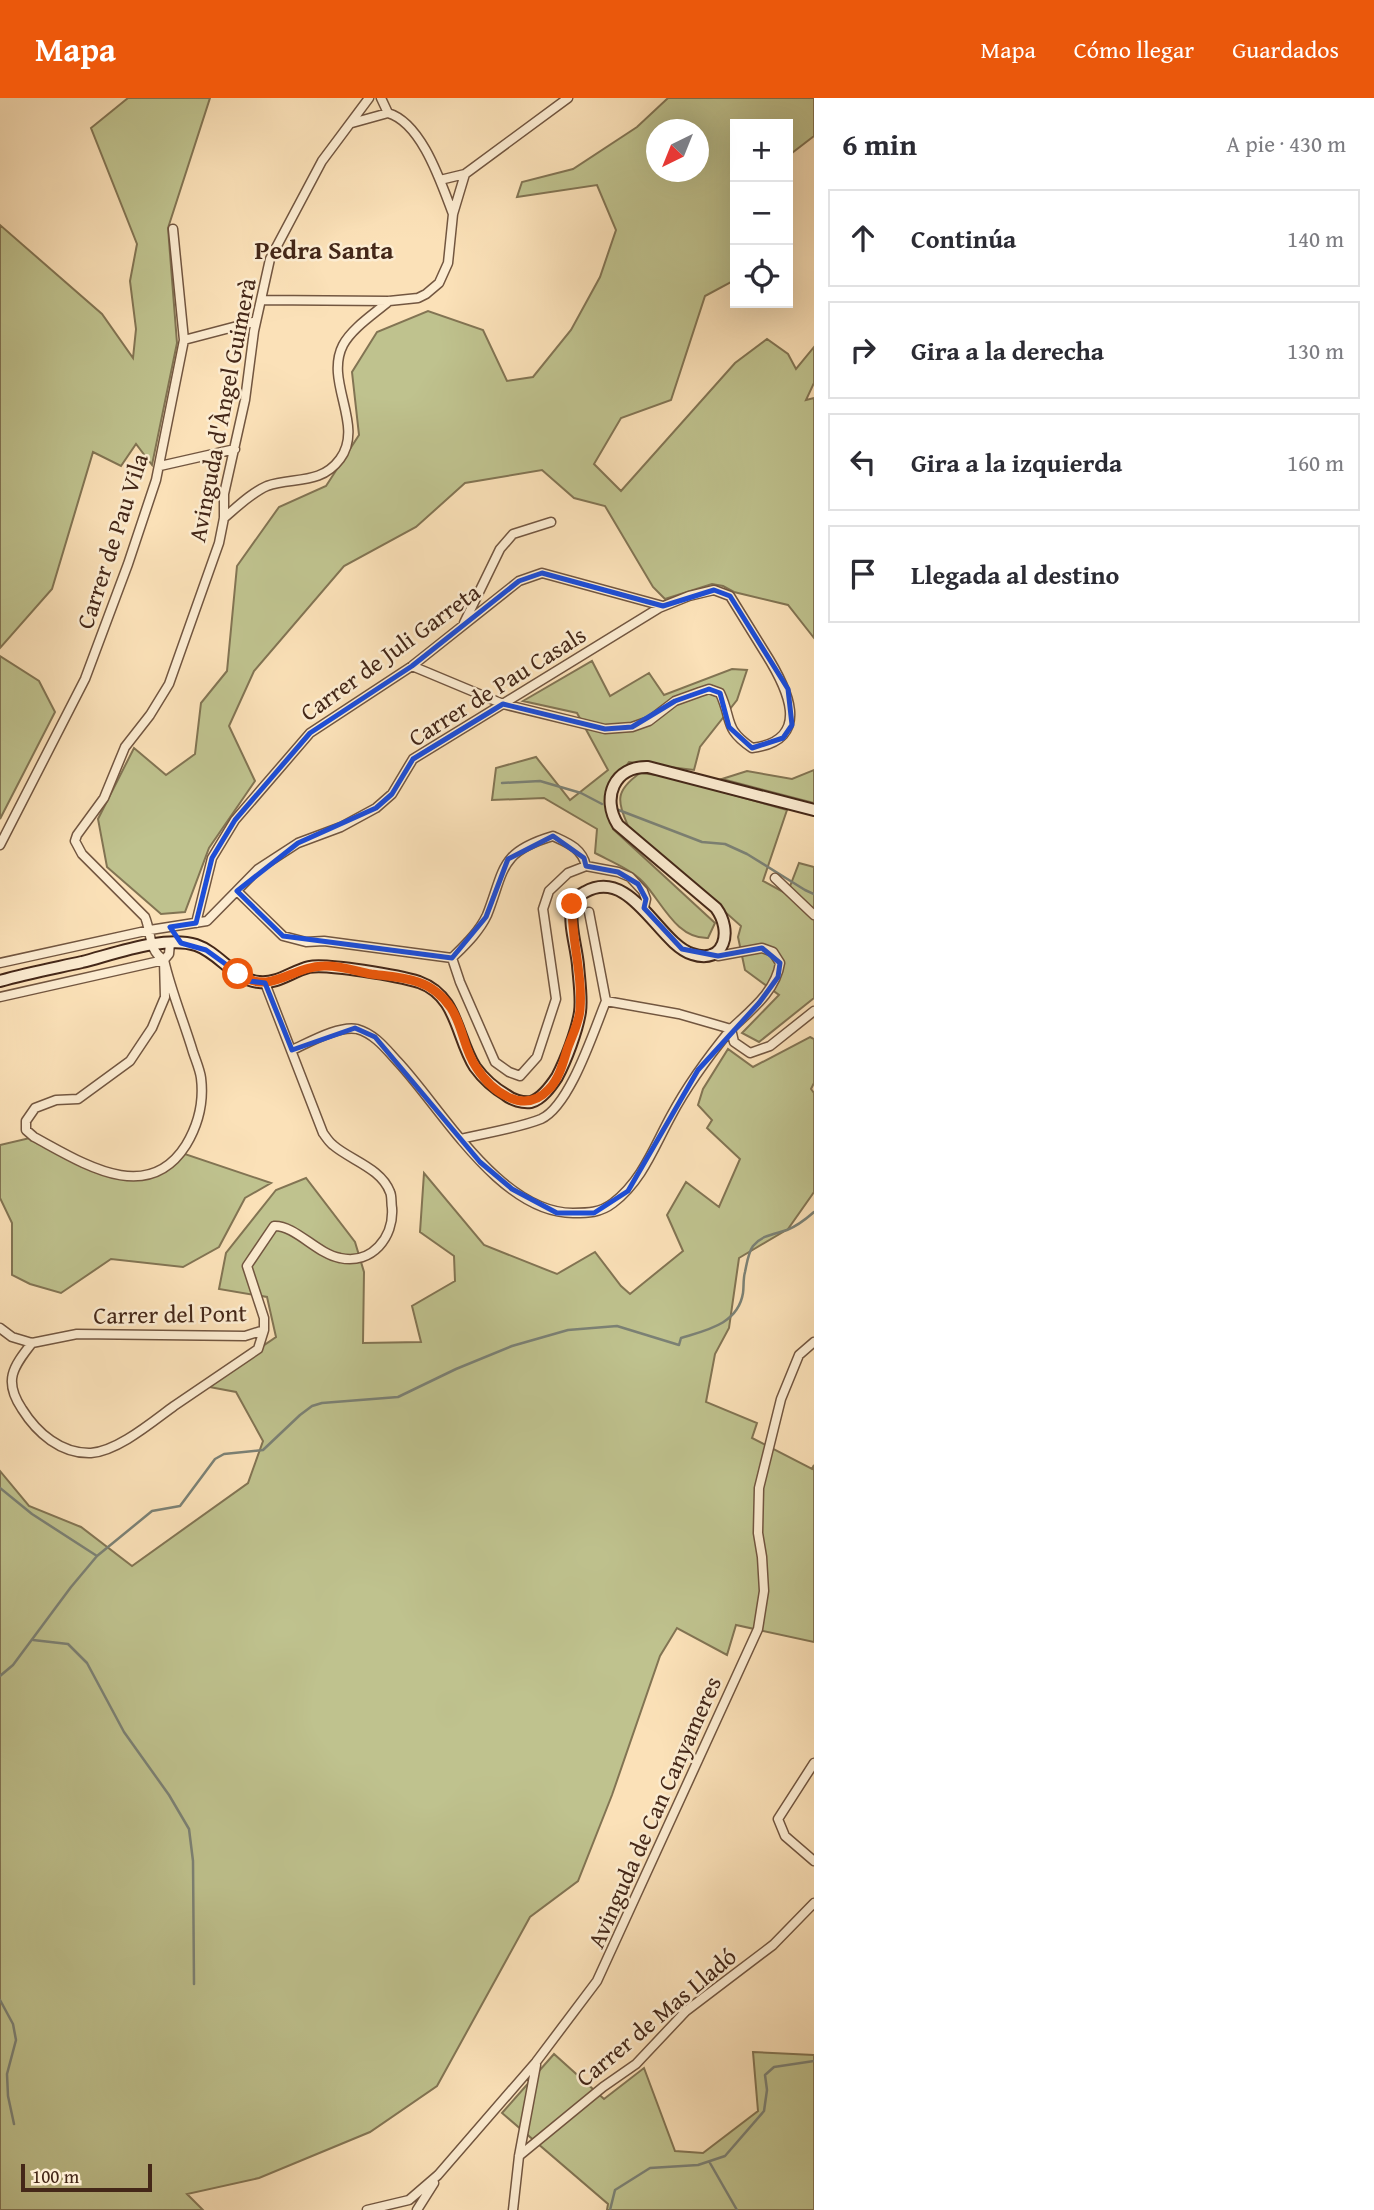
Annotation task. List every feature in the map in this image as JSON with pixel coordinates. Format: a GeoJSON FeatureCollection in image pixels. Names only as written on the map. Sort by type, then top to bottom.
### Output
{"type":"FeatureCollection","features":[{"type":"Feature","properties":{"kind":"main road"},"geometry":{"type":"LineString","coordinates":[[0,981],[150,946],[175,943],[206,950],[249,981],[265,983],[307,968],[325,965],[419,982],[439,993],[453,1011],[475,1066],[494,1088],[513,1100],[532,1102],[550,1089],[562,1068],[580,1011],[578,964],[571,923],[572,904],[588,890],[605,888],[627,895],[644,908],[682,949],[692,954],[711,954],[719,949],[725,938],[723,917],[716,908],[618,825],[610,804],[613,783],[628,771],[648,767],[814,810]]}},
{"type":"Feature","properties":{"kind":"street","name":"Avinguda d'Àngel Guimerà"},"geometry":{"type":"LineString","coordinates":[[150,930],[145,917],[82,854],[75,841],[104,798],[125,747],[150,715],[169,684],[219,543],[224,518],[224,495],[270,259],[323,161],[369,98]]}},
{"type":"Feature","properties":{"kind":"street"},"geometry":{"type":"LineString","coordinates":[[381,98],[388,113]]}},
{"type":"Feature","properties":{"kind":"street"},"geometry":{"type":"LineString","coordinates":[[440,180],[465,174],[568,98]]}},
{"type":"Feature","properties":{"kind":"street"},"geometry":{"type":"LineString","coordinates":[[351,124],[388,113],[410,126],[440,180],[453,214]]}},
{"type":"Feature","properties":{"kind":"street"},"geometry":{"type":"LineString","coordinates":[[261,300],[389,301],[418,298],[432,290],[444,274],[450,251],[453,214],[465,174]]}},
{"type":"Feature","properties":{"kind":"street","name":"Carrer de Pau Vila"},"geometry":{"type":"LineString","coordinates":[[0,845],[85,679],[124,577],[160,466],[184,340],[173,229]]}},
{"type":"Feature","properties":{"kind":"street"},"geometry":{"type":"LineString","coordinates":[[224,518],[263,488],[316,478],[340,460],[348,441],[338,376],[341,348],[348,337],[389,301]]}},
{"type":"Feature","properties":{"kind":"street"},"geometry":{"type":"LineString","coordinates":[[184,340],[256,321]]}},
{"type":"Feature","properties":{"kind":"street"},"geometry":{"type":"LineString","coordinates":[[160,466],[235,449]]}},
{"type":"Feature","properties":{"kind":"street"},"geometry":{"type":"LineString","coordinates":[[463,625],[500,549],[513,534],[551,522]]}},
{"type":"Feature","properties":{"kind":"street","name":"Carrer de Juli Garreta"},"geometry":{"type":"LineString","coordinates":[[196,923],[212,858],[235,820],[310,733],[412,666],[519,581],[542,572],[663,606]]}},
{"type":"Feature","properties":{"kind":"street","name":"Carrer de Pau Casals"},"geometry":{"type":"LineString","coordinates":[[0,963],[150,930],[207,921],[258,869],[298,843],[341,827],[376,808],[392,794],[413,759],[663,606],[690,596],[714,590],[730,596],[788,689],[793,709],[793,724],[783,738],[768,746],[752,748],[739,739],[729,727],[727,708],[719,693],[709,689],[675,701],[649,721],[632,727],[606,729],[503,704]]}},
{"type":"Feature","properties":{"kind":"street"},"geometry":{"type":"LineString","coordinates":[[412,666],[503,704]]}},
{"type":"Feature","properties":{"kind":"street"},"geometry":{"type":"LineString","coordinates":[[452,958],[470,941],[486,918],[508,859],[530,843],[552,836],[576,847],[586,866]]}},
{"type":"Feature","properties":{"kind":"street"},"geometry":{"type":"LineString","coordinates":[[452,958],[495,1062],[520,1076],[537,1057],[556,999],[543,909],[549,891],[568,873],[586,866],[630,877],[643,891],[646,899],[644,908]]}},
{"type":"Feature","properties":{"kind":"street"},"geometry":{"type":"LineString","coordinates":[[775,878],[814,915]]}},
{"type":"Feature","properties":{"kind":"street"},"geometry":{"type":"LineString","coordinates":[[237,891],[283,936],[306,942],[452,958]]}},
{"type":"Feature","properties":{"kind":"street"},"geometry":{"type":"LineString","coordinates":[[461,1139],[542,1118],[555,1108],[570,1087],[606,1001],[589,912]]}},
{"type":"Feature","properties":{"kind":"street"},"geometry":{"type":"LineString","coordinates":[[0,996],[164,960],[175,943],[170,927]]}},
{"type":"Feature","properties":{"kind":"street"},"geometry":{"type":"LineString","coordinates":[[150,930],[150,946],[155,954],[164,960],[201,1078],[201,1111],[192,1135],[177,1158],[165,1168],[149,1175],[99,1171],[34,1137],[26,1130],[26,1121],[35,1108],[56,1100],[78,1099],[130,1061],[152,1028],[164,997],[164,960]]}},
{"type":"Feature","properties":{"kind":"street"},"geometry":{"type":"LineString","coordinates":[[725,938],[730,947],[739,953]]}},
{"type":"Feature","properties":{"kind":"street"},"geometry":{"type":"LineString","coordinates":[[292,1050],[325,1035],[355,1028],[375,1037],[404,1068],[480,1162],[512,1189],[537,1205],[557,1213],[594,1213],[610,1206],[628,1191],[698,1070],[731,1029],[759,1003],[778,977],[780,962],[773,952],[762,948],[718,956],[711,954]]}},
{"type":"Feature","properties":{"kind":"street","name":"Carrer del Pont"},"geometry":{"type":"LineString","coordinates":[[32,1343],[77,1334],[245,1336],[264,1330],[264,1318],[247,1266],[274,1226],[282,1226],[320,1249],[341,1258],[364,1257],[382,1246],[393,1219],[390,1192],[373,1171],[333,1145],[323,1133],[265,983]]}},
{"type":"Feature","properties":{"kind":"street"},"geometry":{"type":"LineString","coordinates":[[606,1001],[679,1014],[731,1029]]}},
{"type":"Feature","properties":{"kind":"street"},"geometry":{"type":"LineString","coordinates":[[731,1029],[734,1042],[750,1054],[771,1046],[814,1011]]}},
{"type":"Feature","properties":{"kind":"street"},"geometry":{"type":"LineString","coordinates":[[0,1328],[12,1337],[32,1343],[16,1364],[11,1382],[15,1400],[31,1424],[52,1442],[77,1452],[94,1453],[122,1442],[258,1349],[264,1330]]}},
{"type":"Feature","properties":{"kind":"street","name":"Avinguda de Can Canyameres"},"geometry":{"type":"LineString","coordinates":[[367,2210],[409,2200],[438,2175],[536,2062],[597,1982],[758,1629],[764,1591],[758,1533],[759,1488],[781,1399],[799,1355],[814,1342]]}},
{"type":"Feature","properties":{"kind":"street"},"geometry":{"type":"LineString","coordinates":[[814,1763],[778,1819],[785,1836],[814,1861]]}},
{"type":"Feature","properties":{"kind":"street","name":"Carrer de Mas Lladó"},"geometry":{"type":"LineString","coordinates":[[519,2156],[603,2087],[636,2064],[686,2011],[773,1945],[814,1903]]}},
{"type":"Feature","properties":{"kind":"street"},"geometry":{"type":"LineString","coordinates":[[513,2210],[519,2156],[536,2062]]}},
{"type":"Feature","properties":{"kind":"street"},"geometry":{"type":"LineString","coordinates":[[417,2210],[438,2175]]}},
{"type":"Feature","properties":{"kind":"highlighted area"},"geometry":{"type":"Polygon","coordinates":[[[542,573],[663,606],[714,590],[730,596],[788,689],[792,725],[783,738],[752,748],[729,727],[720,693],[709,689],[675,701],[632,727],[605,729],[503,704],[413,759],[392,794],[376,808],[298,843],[237,891],[283,936],[452,958],[486,917],[508,859],[553,836],[584,858],[586,866],[618,872],[638,884],[646,899],[644,908],[682,949],[718,956],[762,948],[780,963],[778,977],[759,1003],[698,1070],[628,1191],[594,1213],[557,1213],[512,1189],[480,1162],[375,1037],[355,1028],[292,1050],[265,983],[249,981],[206,950],[181,943],[170,927],[196,923],[212,858],[235,820],[310,733],[412,666],[519,581],[542,573]]]}},
{"type":"Feature","properties":{"kind":"green space"},"geometry":{"type":"Polygon","coordinates":[[[128,98],[210,98],[168,228],[177,343],[152,465],[136,444],[121,466],[93,452],[52,589],[0,648],[0,225],[102,314],[133,358],[136,329],[130,281],[137,244],[91,128],[128,98]]]}},
{"type":"Feature","properties":{"kind":"green space"},"geometry":{"type":"Polygon","coordinates":[[[668,98],[814,98],[814,136],[793,152],[793,119],[730,119],[730,283],[705,296],[671,400],[621,418],[594,464],[621,491],[735,363],[767,339],[788,354],[796,369],[814,347],[814,383],[806,400],[814,398],[814,638],[788,605],[734,592],[723,586],[712,584],[665,599],[653,587],[605,506],[574,498],[542,470],[465,483],[416,527],[344,566],[254,671],[229,726],[255,781],[209,848],[185,912],[161,914],[107,867],[98,819],[134,748],[166,775],[195,754],[201,703],[227,671],[237,566],[279,507],[326,486],[359,435],[352,372],[377,332],[428,311],[483,330],[507,381],[533,377],[571,330],[600,277],[616,230],[597,185],[517,197],[522,182],[573,169],[637,127],[668,98]]]}},
{"type":"Feature","properties":{"kind":"green space"},"geometry":{"type":"Polygon","coordinates":[[[0,656],[39,681],[55,712],[0,819],[0,656]]]}},
{"type":"Feature","properties":{"kind":"green space"},"geometry":{"type":"Polygon","coordinates":[[[592,661],[610,696],[649,673],[664,695],[732,669],[747,670],[737,700],[700,747],[694,770],[629,762],[610,788],[613,829],[715,923],[708,938],[697,937],[678,926],[638,878],[595,853],[597,829],[544,798],[492,800],[496,768],[536,757],[570,800],[608,770],[577,713],[523,701],[592,661]]]}},
{"type":"Feature","properties":{"kind":"green space"},"geometry":{"type":"Polygon","coordinates":[[[814,770],[814,803],[722,779],[747,771],[792,779],[814,770]]]}},
{"type":"Feature","properties":{"kind":"green space"},"geometry":{"type":"Polygon","coordinates":[[[640,773],[666,776],[787,810],[763,881],[787,894],[799,863],[814,867],[814,998],[759,1042],[742,1033],[779,995],[745,970],[738,937],[741,926],[628,826],[620,803],[622,791],[640,773]]]}},
{"type":"Feature","properties":{"kind":"green space"},"geometry":{"type":"Polygon","coordinates":[[[810,1037],[814,1039],[814,1083],[811,1089],[814,1093],[814,1192],[788,1229],[739,1258],[729,1328],[715,1354],[706,1402],[757,1423],[752,1438],[812,1469],[814,1465],[814,1642],[736,1625],[727,1655],[677,1628],[660,1656],[612,1795],[578,1881],[530,1917],[437,2086],[370,2132],[259,2178],[187,2194],[203,2210],[0,2210],[0,1471],[29,1506],[81,1527],[132,1566],[248,1483],[263,1441],[236,1392],[204,1386],[276,1337],[267,1297],[219,1289],[226,1253],[276,1190],[306,1178],[355,1242],[364,1272],[363,1343],[421,1342],[412,1306],[455,1281],[454,1256],[420,1232],[424,1173],[484,1245],[557,1274],[595,1252],[630,1294],[683,1251],[667,1215],[686,1182],[719,1207],[740,1159],[707,1128],[712,1120],[698,1105],[703,1089],[728,1049],[753,1067],[810,1037]]]}},
{"type":"Feature","properties":{"kind":"green space"},"geometry":{"type":"Polygon","coordinates":[[[34,1137],[99,1171],[149,1175],[185,1154],[271,1183],[245,1198],[219,1247],[183,1267],[111,1259],[61,1293],[30,1284],[12,1275],[12,1223],[0,1198],[0,1145],[34,1137]]]}},
{"type":"Feature","properties":{"kind":"green space"},"geometry":{"type":"Polygon","coordinates":[[[753,2052],[814,2055],[814,2210],[607,2210],[608,2204],[502,2113],[554,2054],[604,2099],[644,2068],[675,2151],[703,2153],[758,2111],[753,2052]]]}},
{"type":"Feature","properties":{"kind":"waterway"},"geometry":{"type":"LineString","coordinates":[[502,783],[540,781],[581,793],[602,804]]}},
{"type":"Feature","properties":{"kind":"waterway"},"geometry":{"type":"LineString","coordinates":[[616,809],[702,842],[725,844],[814,894]]}},
{"type":"Feature","properties":{"kind":"waterway"},"geometry":{"type":"LineString","coordinates":[[0,1676],[13,1665],[97,1556],[152,1511],[180,1506],[215,1459],[224,1454],[263,1450],[312,1406],[398,1397],[512,1346],[568,1330],[617,1326],[679,1345],[681,1338],[720,1324],[735,1312],[743,1293],[749,1255],[757,1242],[787,1230],[814,1212]]}},
{"type":"Feature","properties":{"kind":"waterway"},"geometry":{"type":"LineString","coordinates":[[0,1488],[32,1514],[97,1556]]}},
{"type":"Feature","properties":{"kind":"waterway"},"geometry":{"type":"LineString","coordinates":[[33,1640],[68,1644],[87,1663],[124,1732],[169,1795],[189,1829],[193,1861],[194,1984]]}},
{"type":"Feature","properties":{"kind":"waterway"},"geometry":{"type":"LineString","coordinates":[[0,2000],[13,2024],[16,2040],[7,2074],[14,2124]]}},
{"type":"Feature","properties":{"kind":"waterway"},"geometry":{"type":"LineString","coordinates":[[610,2210],[615,2190],[650,2168],[698,2165],[725,2156],[764,2111],[767,2090],[765,2075],[774,2067],[814,2061]]}},
{"type":"Feature","properties":{"kind":"waterway"},"geometry":{"type":"LineString","coordinates":[[710,2163],[737,2210]]}},
{"type":"Feature","properties":{"kind":"district","name":"Pedra Santa"},"geometry":{"type":"Point","coordinates":[324,249]}},
{"type":"Feature","properties":{"kind":"route"},"geometry":{"type":"LineString","coordinates":[[238,974],[249,981],[265,983],[307,968],[325,965],[419,982],[439,993],[453,1011],[475,1066],[494,1088],[513,1100],[532,1102],[550,1089],[562,1068],[580,1011],[578,964],[571,923],[572,904]]}}]}
